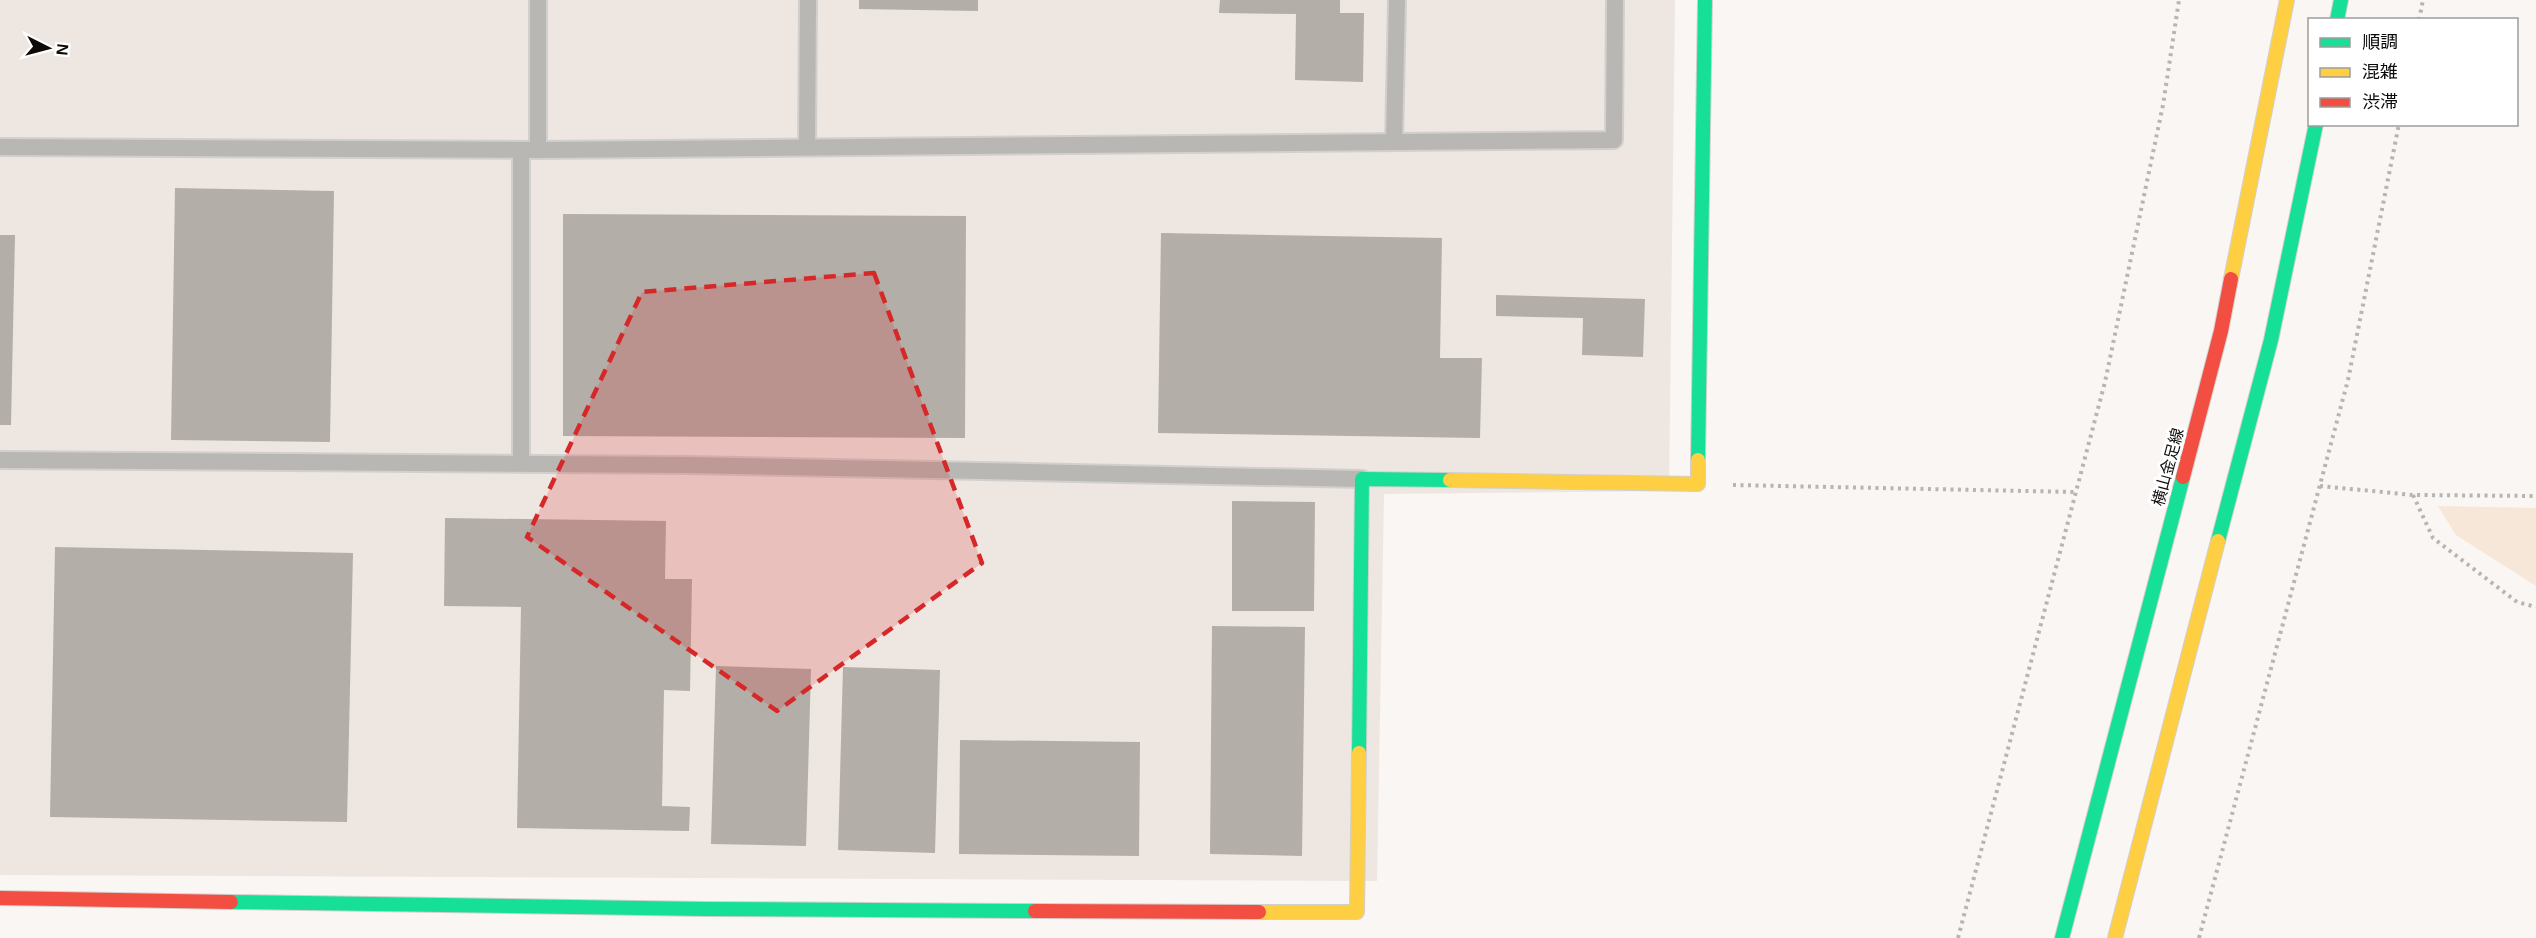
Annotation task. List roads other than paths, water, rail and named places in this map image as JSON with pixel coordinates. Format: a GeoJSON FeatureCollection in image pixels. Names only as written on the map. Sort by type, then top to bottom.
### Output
{"type":"FeatureCollection","features":[{"type":"Feature","properties":{"kind":"street"},"geometry":{"type":"LineString","coordinates":[[0,898],[717,909],[1357,912],[1362,479],[1698,484],[1704,0]]}},
{"type":"Feature","properties":{"kind":"street","name":"横山金足線"},"geometry":{"type":"LineString","coordinates":[[2062,938],[2221,331],[2287,0]]}},
{"type":"Feature","properties":{"kind":"street"},"geometry":{"type":"LineString","coordinates":[[2337,18],[2341,0]]}},
{"type":"Feature","properties":{"kind":"street"},"geometry":{"type":"LineString","coordinates":[[2115,938],[2271,340],[2316,126]]}},
{"type":"Feature","properties":{"kind":"lane"},"geometry":{"type":"LineString","coordinates":[[521,463],[529,150],[538,0]]}},
{"type":"Feature","properties":{"kind":"lane"},"geometry":{"type":"LineString","coordinates":[[807,146],[808,0]]}},
{"type":"Feature","properties":{"kind":"lane"},"geometry":{"type":"LineString","coordinates":[[1394,142],[1397,0]]}},
{"type":"Feature","properties":{"kind":"lane"},"geometry":{"type":"LineString","coordinates":[[0,147],[529,150],[1614,140],[1615,0]]}},
{"type":"Feature","properties":{"kind":"lane"},"geometry":{"type":"LineString","coordinates":[[0,460],[521,463],[1362,479]]}}]}
